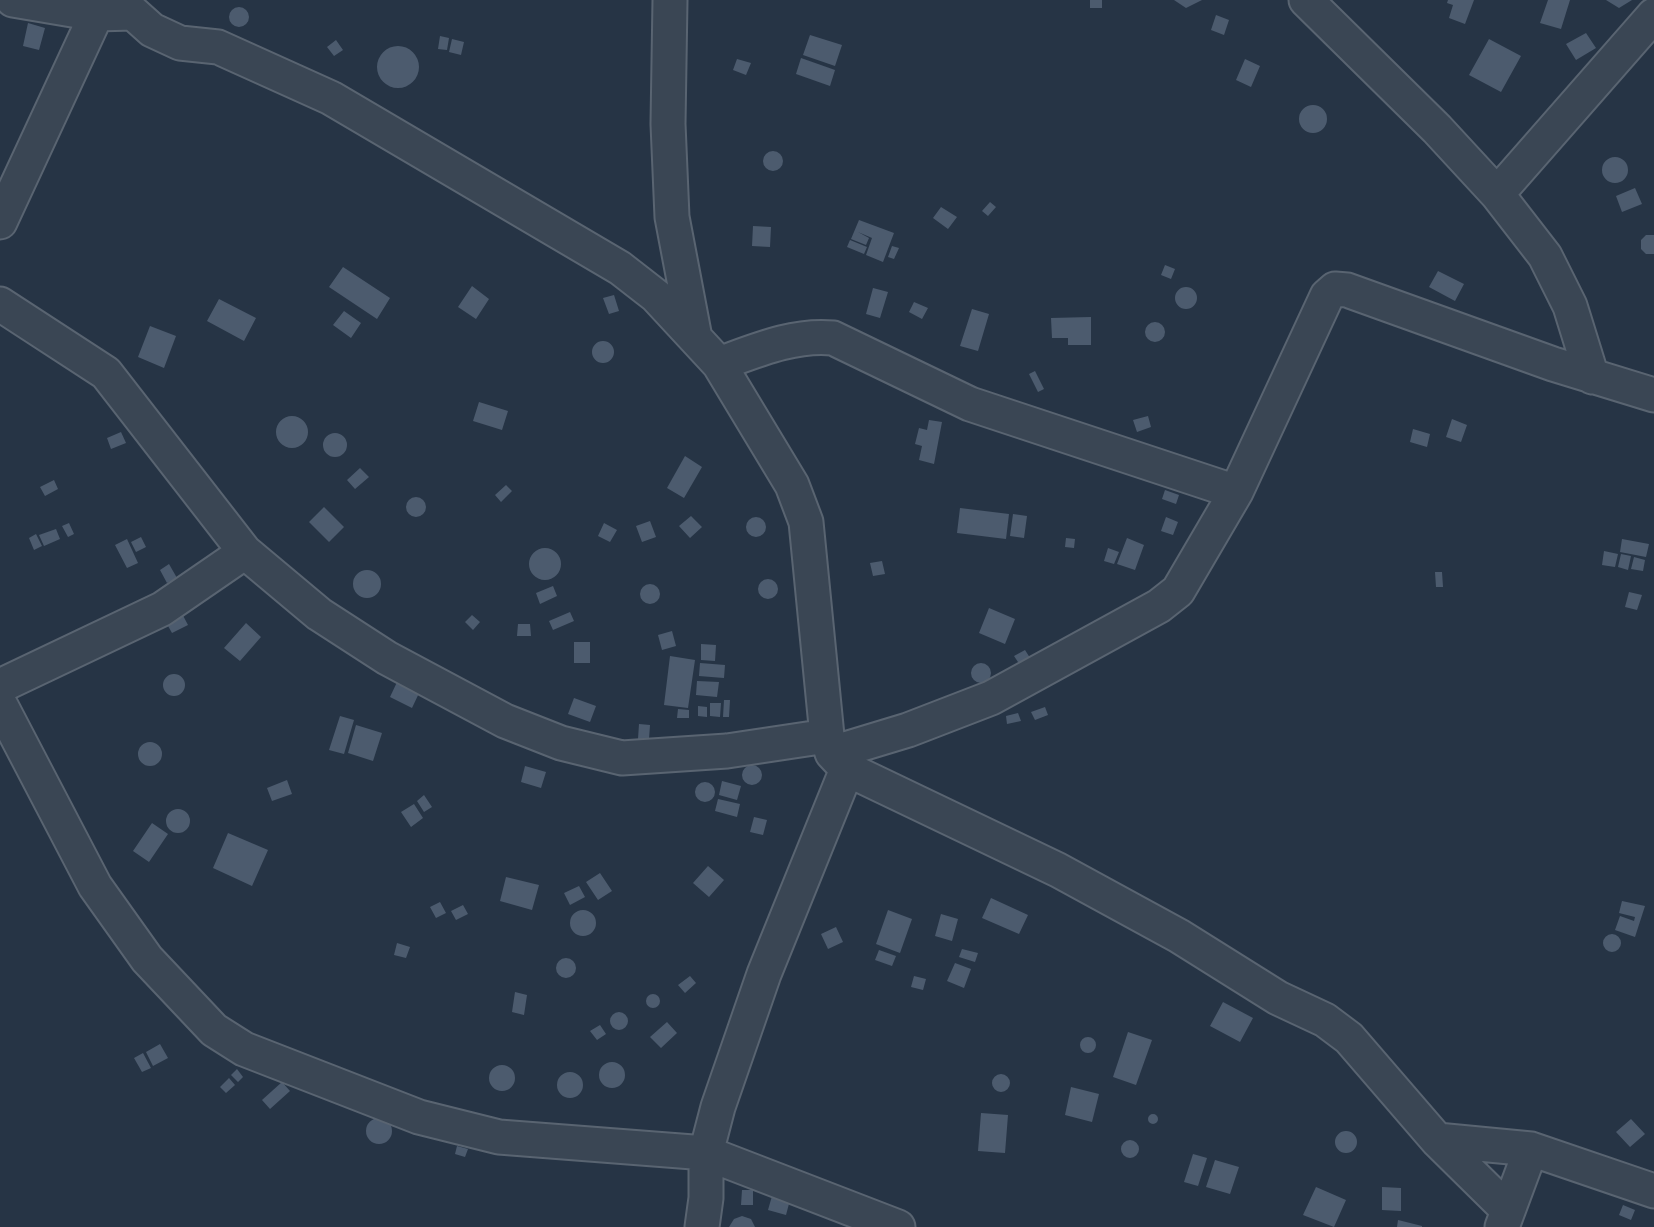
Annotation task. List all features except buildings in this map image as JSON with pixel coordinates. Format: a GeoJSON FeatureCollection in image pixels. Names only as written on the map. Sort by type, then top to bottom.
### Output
{"type":"FeatureCollection","features":[{"type":"Feature","properties":{"kind":"street"},"geometry":{"type":"LineString","coordinates":[[13,0],[114,7],[180,43],[218,47],[331,98],[620,268],[656,296],[719,364],[792,485],[806,522],[835,752],[706,1153],[706,1198],[702,1227]]}},
{"type":"Feature","properties":{"kind":"street"},"geometry":{"type":"LineString","coordinates":[[670,0],[668,124],[673,217],[695,338]]}},
{"type":"Feature","properties":{"kind":"street"},"geometry":{"type":"LineString","coordinates":[[1306,0],[1427,119],[1497,194],[1545,256],[1570,306],[1592,377]]}},
{"type":"Feature","properties":{"kind":"street"},"geometry":{"type":"LineString","coordinates":[[0,222],[114,7]]}},
{"type":"Feature","properties":{"kind":"street"},"geometry":{"type":"LineString","coordinates":[[1497,194],[1651,23]]}},
{"type":"Feature","properties":{"kind":"street"},"geometry":{"type":"LineString","coordinates":[[0,304],[106,373],[245,552],[318,614],[387,658],[505,722],[561,743],[622,758],[727,751],[835,752],[908,730],[991,698],[1159,606],[1178,591],[1236,492],[1327,296],[1335,289],[1347,290],[1592,377],[1654,395]]}},
{"type":"Feature","properties":{"kind":"street"},"geometry":{"type":"LineString","coordinates":[[719,364],[772,345],[816,336],[833,338],[970,404],[1236,492]]}},
{"type":"Feature","properties":{"kind":"street"},"geometry":{"type":"LineString","coordinates":[[0,686],[162,609],[245,552]]}},
{"type":"Feature","properties":{"kind":"street"},"geometry":{"type":"LineString","coordinates":[[0,704],[95,886],[147,958],[214,1030],[244,1049],[419,1117],[499,1137],[706,1153],[898,1227]]}},
{"type":"Feature","properties":{"kind":"street"},"geometry":{"type":"LineString","coordinates":[[835,752],[1058,870],[1178,936],[1278,998],[1325,1020],[1349,1038],[1505,1219],[1531,1149]]}},
{"type":"Feature","properties":{"kind":"street"},"geometry":{"type":"LineString","coordinates":[[1437,1140],[1531,1149],[1654,1191]]}}]}
